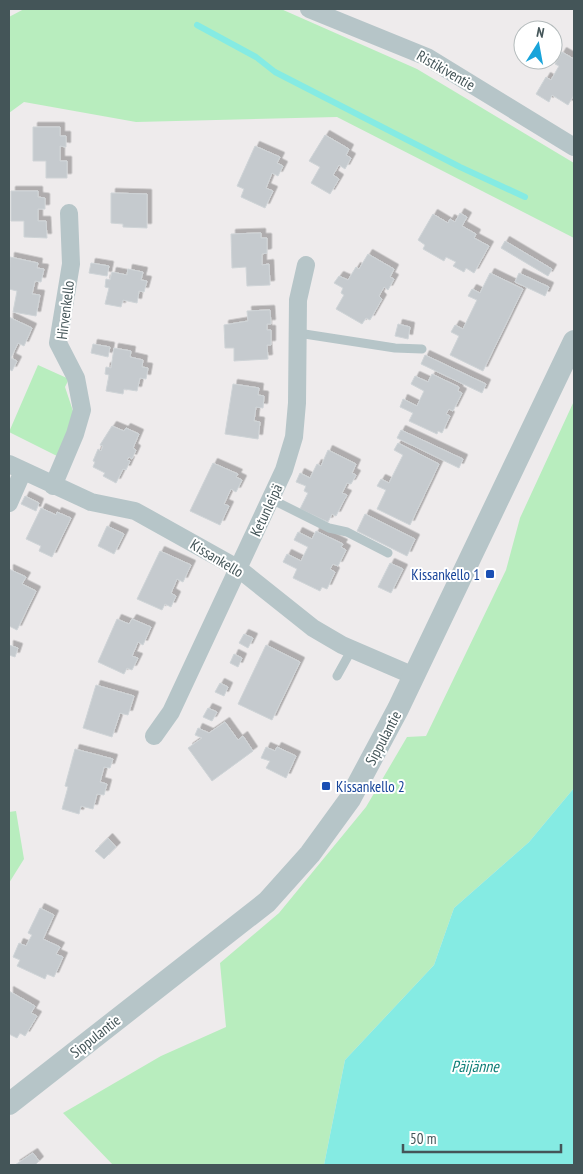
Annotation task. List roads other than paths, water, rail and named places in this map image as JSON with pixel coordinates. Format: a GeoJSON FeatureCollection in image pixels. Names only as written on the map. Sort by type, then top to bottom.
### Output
{"type":"FeatureCollection","features":[{"type":"Feature","properties":{"kind":"street","name":"Ristikiventie"},"geometry":{"type":"LineString","coordinates":[[309,9],[427,57],[574,147]]}},
{"type":"Feature","properties":{"kind":"street","name":"Hirvenkello"},"geometry":{"type":"LineString","coordinates":[[53,486],[75,434],[82,410],[76,378],[58,342],[71,264],[69,214]]}},
{"type":"Feature","properties":{"kind":"street","name":"Ketunleipä"},"geometry":{"type":"LineString","coordinates":[[154,736],[171,712],[284,470],[294,436],[297,403],[298,300],[306,265]]}},
{"type":"Feature","properties":{"kind":"street","name":"Sippulantie"},"geometry":{"type":"LineString","coordinates":[[9,1104],[268,902],[310,854],[350,799],[414,676],[574,341]]}},
{"type":"Feature","properties":{"kind":"street","name":"Kissankello"},"geometry":{"type":"LineString","coordinates":[[16,467],[53,486],[91,502],[135,511],[239,569],[313,628],[352,649],[414,676]]}},
{"type":"Feature","properties":{"kind":"street"},"geometry":{"type":"LineString","coordinates":[[9,503],[16,467]]}},
{"type":"Feature","properties":{"kind":"lane"},"geometry":{"type":"LineString","coordinates":[[298,333],[394,348],[422,349]]}},
{"type":"Feature","properties":{"kind":"lane"},"geometry":{"type":"LineString","coordinates":[[271,499],[329,528],[347,532],[388,553]]}},
{"type":"Feature","properties":{"kind":"lane"},"geometry":{"type":"LineString","coordinates":[[337,676],[352,649]]}},
{"type":"Feature","properties":{"kind":"water","name":"Päijänne"},"geometry":{"type":"Polygon","coordinates":[[[574,788],[574,1165],[324,1165],[345,1060],[434,965],[454,908],[529,842],[574,788]]]}},
{"type":"Feature","properties":{"kind":"waterway"},"geometry":{"type":"LineString","coordinates":[[197,25],[256,57],[275,72],[460,167],[525,197]]}},
{"type":"Feature","properties":{"kind":"place","name":"Kissankello 1"},"geometry":{"type":"Point","coordinates":[490,574]}},
{"type":"Feature","properties":{"kind":"place","name":"Kissankello 2"},"geometry":{"type":"Point","coordinates":[326,786]}}]}
